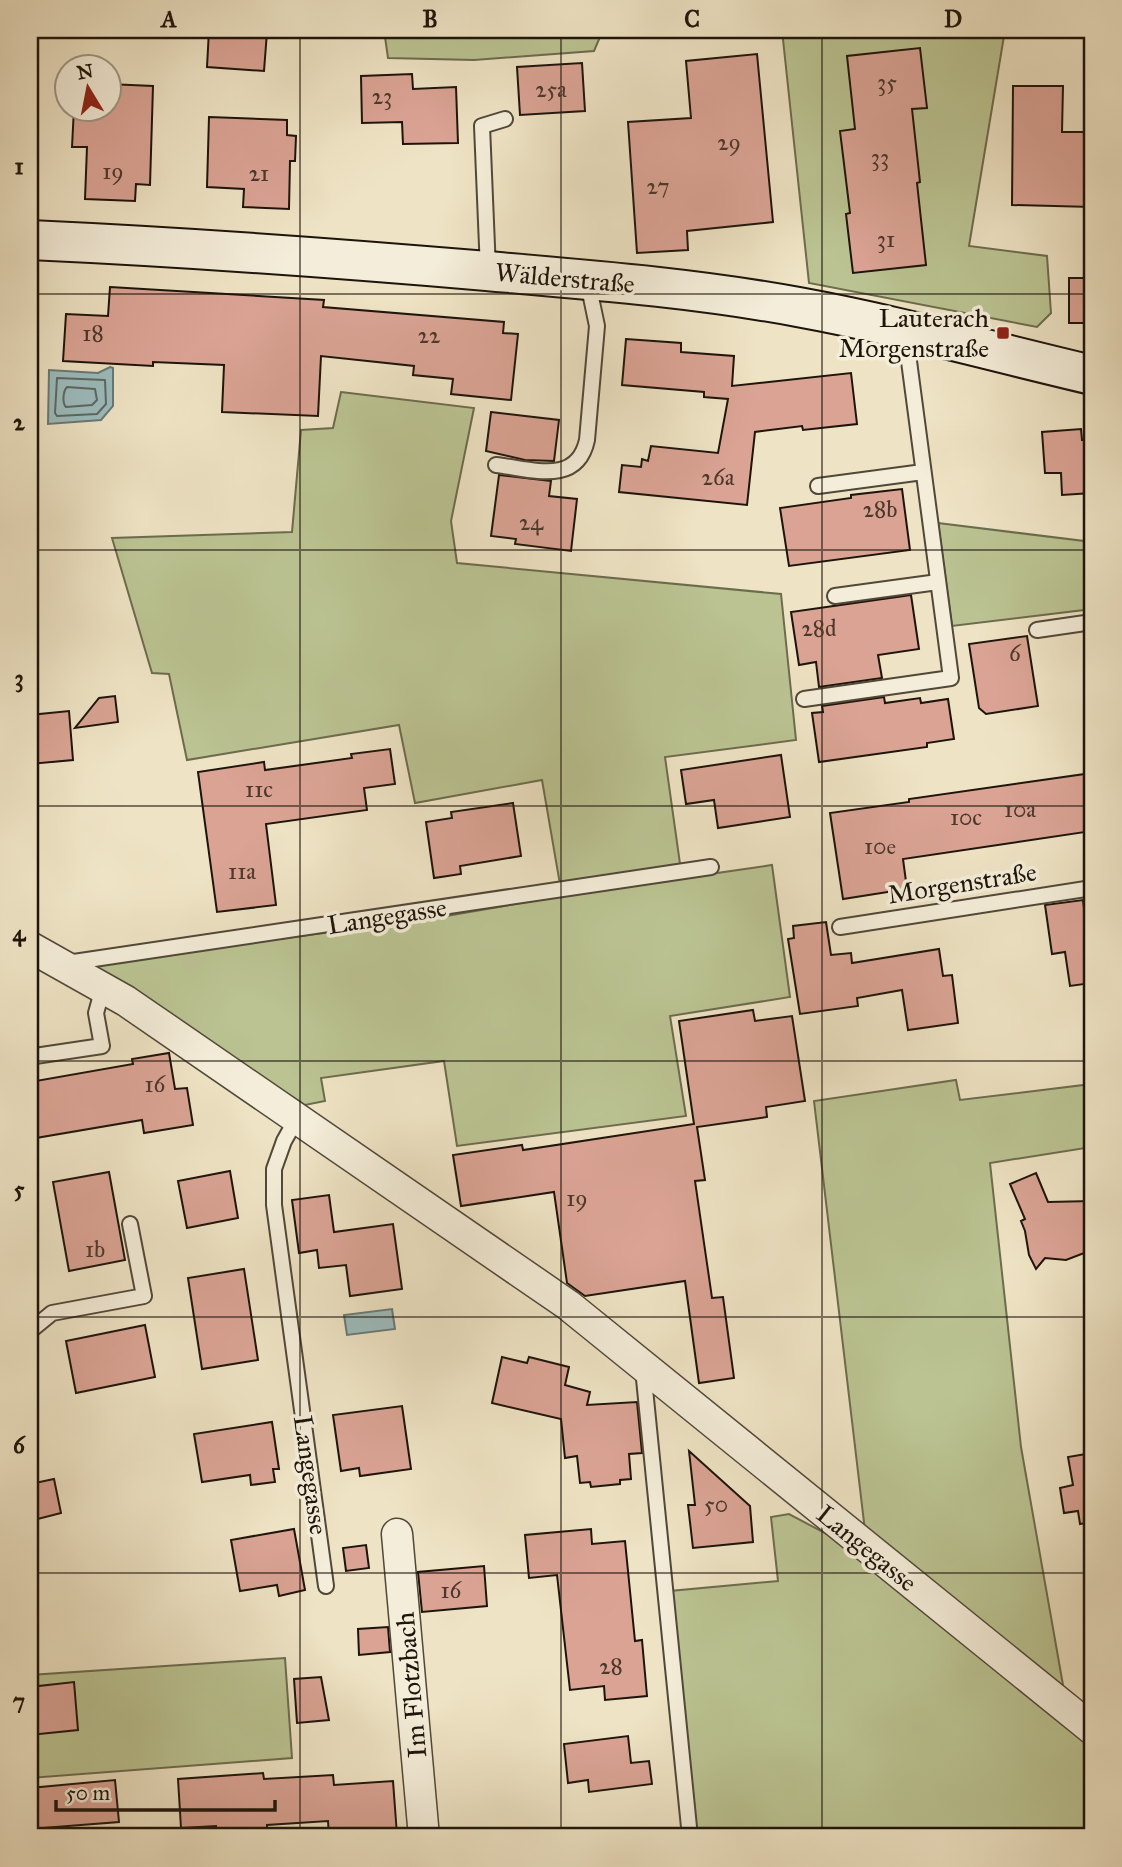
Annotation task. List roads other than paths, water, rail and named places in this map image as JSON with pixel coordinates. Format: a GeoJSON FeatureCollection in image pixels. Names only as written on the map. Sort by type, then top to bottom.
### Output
{"type":"FeatureCollection","features":[{"type":"Feature","properties":{"kind":"main road","name":"Wälderstraße"},"geometry":{"type":"LineString","coordinates":[[30,240],[210,248],[588,280],[723,295],[799,307],[1092,375]]}},
{"type":"Feature","properties":{"kind":"street","name":"Langegasse"},"geometry":{"type":"LineString","coordinates":[[30,947],[103,988],[568,1305],[1092,1729]]}},
{"type":"Feature","properties":{"kind":"street","name":"Im Flotzbach"},"geometry":{"type":"LineString","coordinates":[[397,1534],[424,1837]]}},
{"type":"Feature","properties":{"kind":"lane"},"geometry":{"type":"LineString","coordinates":[[488,271],[482,126],[505,118]]}},
{"type":"Feature","properties":{"kind":"lane"},"geometry":{"type":"LineString","coordinates":[[496,465],[560,472],[573,467],[584,455],[597,326],[588,280]]}},
{"type":"Feature","properties":{"kind":"lane"},"geometry":{"type":"LineString","coordinates":[[804,699],[951,678],[904,330]]}},
{"type":"Feature","properties":{"kind":"lane"},"geometry":{"type":"LineString","coordinates":[[818,486],[923,472]]}},
{"type":"Feature","properties":{"kind":"lane"},"geometry":{"type":"LineString","coordinates":[[835,596],[938,582]]}},
{"type":"Feature","properties":{"kind":"lane"},"geometry":{"type":"LineString","coordinates":[[1038,630],[1092,622]]}},
{"type":"Feature","properties":{"kind":"lane","name":"Langegasse"},"geometry":{"type":"LineString","coordinates":[[62,964],[711,867]]}},
{"type":"Feature","properties":{"kind":"lane","name":"Morgenstraße"},"geometry":{"type":"LineString","coordinates":[[840,927],[1092,888]]}},
{"type":"Feature","properties":{"kind":"lane"},"geometry":{"type":"LineString","coordinates":[[35,1056],[102,1046],[96,1013],[103,988]]}},
{"type":"Feature","properties":{"kind":"lane","name":"Langegasse"},"geometry":{"type":"LineString","coordinates":[[297,1118],[284,1141],[274,1169],[275,1205],[326,1586]]}},
{"type":"Feature","properties":{"kind":"lane"},"geometry":{"type":"LineString","coordinates":[[30,1331],[52,1313],[144,1296],[130,1224]]}},
{"type":"Feature","properties":{"kind":"lane"},"geometry":{"type":"LineString","coordinates":[[643,1366],[690,1837]]}},
{"type":"Feature","properties":{"kind":"water"},"geometry":{"type":"Polygon","coordinates":[[[113,368],[113,406],[101,420],[48,424],[49,370],[98,373],[113,368]]]}},
{"type":"Feature","properties":{"kind":"water"},"geometry":{"type":"Polygon","coordinates":[[[392,1309],[395,1329],[347,1335],[344,1315],[392,1309]]]}},
{"type":"Feature","properties":{"kind":"place","name":"Lauterach Morgenstraße"},"geometry":{"type":"Point","coordinates":[1003,333]}}]}
